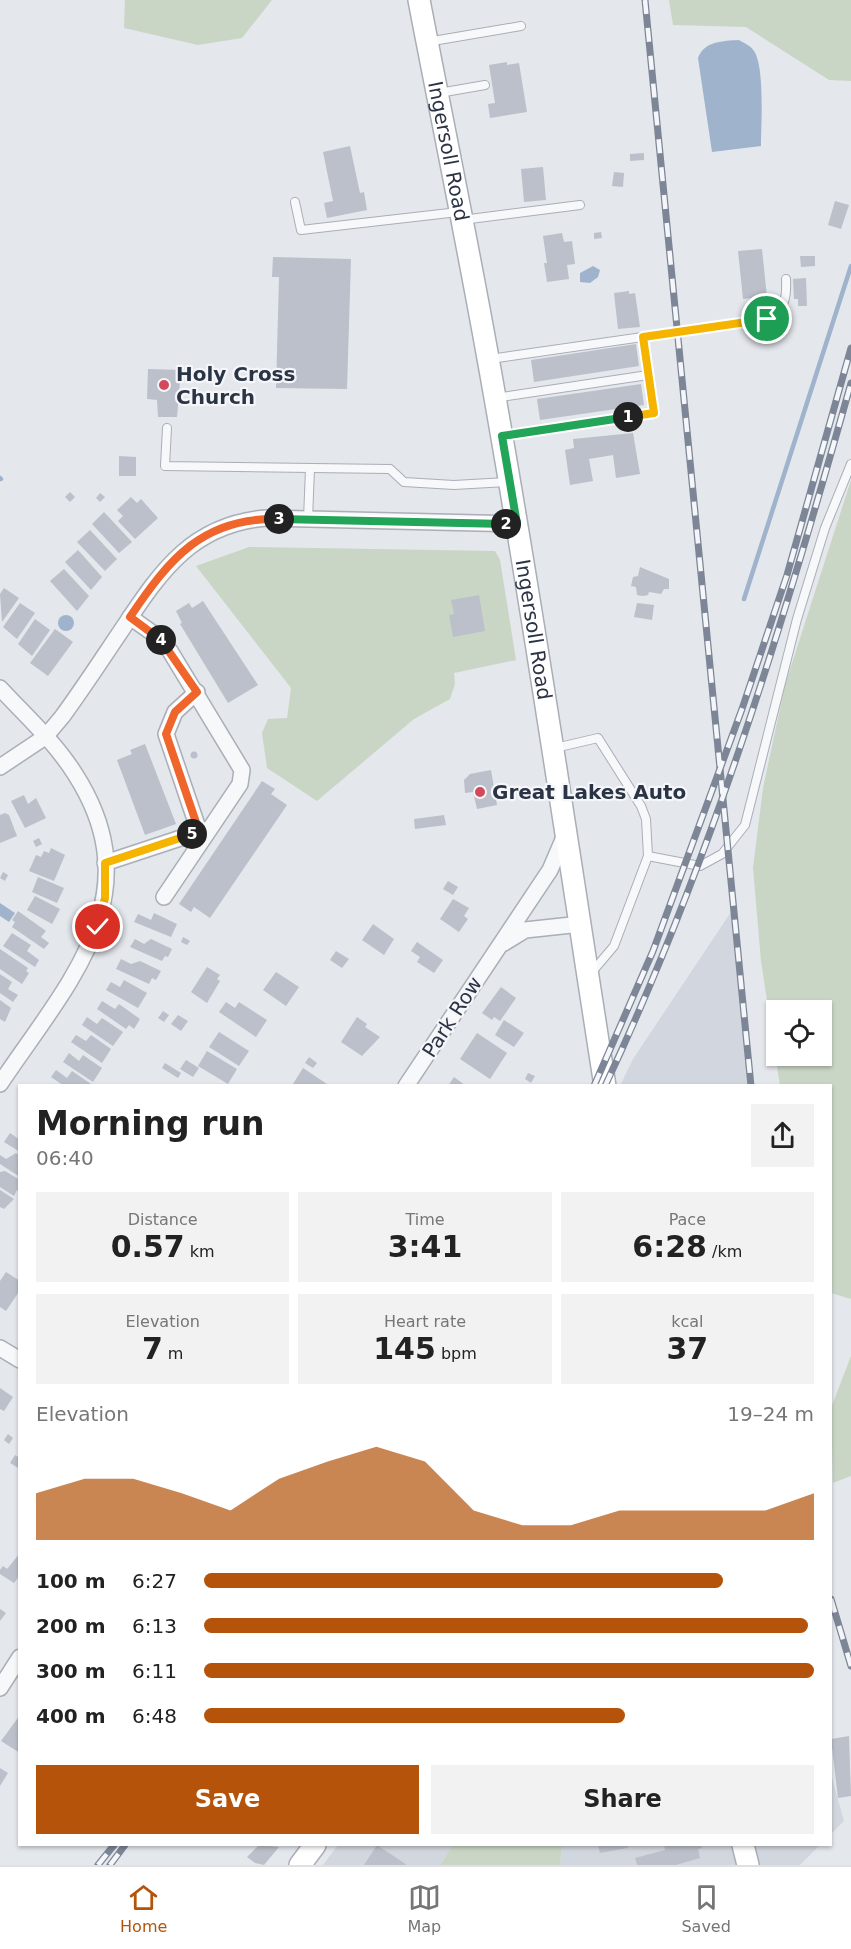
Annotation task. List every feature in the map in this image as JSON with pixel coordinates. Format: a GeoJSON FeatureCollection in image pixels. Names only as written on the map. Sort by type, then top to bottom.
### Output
{"type":"FeatureCollection","features":[{"type":"Feature","properties":{"kind":"main road","name":"Ingersoll Road"},"geometry":{"type":"LineString","coordinates":[[419,0],[510,482],[567,829],[605,1084]]}},
{"type":"Feature","properties":{"kind":"main road"},"geometry":{"type":"LineString","coordinates":[[300,1865],[314,1846]]}},
{"type":"Feature","properties":{"kind":"main road"},"geometry":{"type":"LineString","coordinates":[[743,1846],[748,1865]]}},
{"type":"Feature","properties":{"kind":"street"},"geometry":{"type":"LineString","coordinates":[[0,766],[45,737],[80,693],[167,565],[202,538],[249,520],[308,519],[517,524]]}},
{"type":"Feature","properties":{"kind":"street"},"geometry":{"type":"LineString","coordinates":[[130,617],[163,642],[197,692],[242,770],[240,784],[205,830],[164,897]]}},
{"type":"Feature","properties":{"kind":"street"},"geometry":{"type":"LineString","coordinates":[[0,688],[75,773],[98,820],[105,863],[103,912],[88,952],[0,1084]]}},
{"type":"Feature","properties":{"kind":"street"},"geometry":{"type":"LineString","coordinates":[[197,692],[175,712],[166,734],[205,830]]}},
{"type":"Feature","properties":{"kind":"street","name":"Park Row"},"geometry":{"type":"LineString","coordinates":[[407,1084],[550,870],[567,829]]}},
{"type":"Feature","properties":{"kind":"street"},"geometry":{"type":"LineString","coordinates":[[105,863],[205,830]]}},
{"type":"Feature","properties":{"kind":"street","name":"Park Row"},"geometry":{"type":"LineString","coordinates":[[498,947],[525,930],[581,924]]}},
{"type":"Feature","properties":{"kind":"street"},"geometry":{"type":"LineString","coordinates":[[0,1348],[18,1359]]}},
{"type":"Feature","properties":{"kind":"street"},"geometry":{"type":"LineString","coordinates":[[2,1681],[18,1660]]}},
{"type":"Feature","properties":{"kind":"lane"},"geometry":{"type":"LineString","coordinates":[[427,42],[520,26]]}},
{"type":"Feature","properties":{"kind":"lane"},"geometry":{"type":"LineString","coordinates":[[436,94],[484,85]]}},
{"type":"Feature","properties":{"kind":"lane"},"geometry":{"type":"LineString","coordinates":[[295,202],[301,230],[580,206]]}},
{"type":"Feature","properties":{"kind":"lane"},"geometry":{"type":"LineString","coordinates":[[488,360],[767,319],[778,312],[787,301],[786,279]]}},
{"type":"Feature","properties":{"kind":"lane"},"geometry":{"type":"LineString","coordinates":[[502,436],[654,413],[643,337]]}},
{"type":"Feature","properties":{"kind":"lane"},"geometry":{"type":"LineString","coordinates":[[495,398],[648,375]]}},
{"type":"Feature","properties":{"kind":"lane"},"geometry":{"type":"LineString","coordinates":[[167,428],[165,466],[390,469],[404,482],[444,484],[510,482]]}},
{"type":"Feature","properties":{"kind":"lane"},"geometry":{"type":"LineString","coordinates":[[648,856],[700,866],[722,854],[745,825],[797,619],[825,528],[851,464]]}},
{"type":"Feature","properties":{"kind":"lane"},"geometry":{"type":"LineString","coordinates":[[308,519],[310,469]]}},
{"type":"Feature","properties":{"kind":"lane"},"geometry":{"type":"LineString","coordinates":[[553,748],[598,738],[646,819],[648,856],[614,946],[589,976]]}},
{"type":"Feature","properties":{"kind":"shaded area"},"geometry":{"type":"Polygon","coordinates":[[[731,912],[749,1084],[621,1084],[633,1059],[731,912]]]}},
{"type":"Feature","properties":{"kind":"shaded area"},"geometry":{"type":"Polygon","coordinates":[[[832,1778],[844,1821],[832,1833],[832,1778]]]}},
{"type":"Feature","properties":{"kind":"shaded area"},"geometry":{"type":"Polygon","coordinates":[[[337,1846],[452,1846],[440,1865],[323,1865],[337,1846]]]}},
{"type":"Feature","properties":{"kind":"shaded area"},"geometry":{"type":"Polygon","coordinates":[[[562,1846],[819,1846],[800,1865],[560,1865],[562,1846]]]}},
{"type":"Feature","properties":{"kind":"green space"},"geometry":{"type":"Polygon","coordinates":[[[125,0],[272,0],[242,38],[198,45],[124,28],[125,0]]]}},
{"type":"Feature","properties":{"kind":"green space"},"geometry":{"type":"Polygon","coordinates":[[[669,0],[851,0],[851,81],[829,80],[746,27],[673,25],[669,0]]]}},
{"type":"Feature","properties":{"kind":"green space"},"geometry":{"type":"Polygon","coordinates":[[[851,480],[851,1299],[832,1293],[832,1084],[780,1084],[777,1066],[832,1066],[832,1000],[767,1000],[761,961],[753,868],[763,788],[785,685],[851,480]]]}},
{"type":"Feature","properties":{"kind":"green space"},"geometry":{"type":"Polygon","coordinates":[[[249,547],[495,551],[500,560],[516,660],[454,673],[455,684],[450,699],[414,719],[317,801],[267,768],[262,733],[268,719],[287,718],[291,688],[196,566],[249,547]]]}},
{"type":"Feature","properties":{"kind":"green space"},"geometry":{"type":"Polygon","coordinates":[[[851,1356],[851,1476],[833,1483],[832,1446],[832,1405],[851,1356]]]}},
{"type":"Feature","properties":{"kind":"green space"},"geometry":{"type":"Polygon","coordinates":[[[452,1846],[562,1846],[560,1865],[440,1865],[452,1846]]]}},
{"type":"Feature","properties":{"kind":"water"},"geometry":{"type":"Polygon","coordinates":[[[739,40],[754,51],[760,70],[761,146],[712,152],[698,58],[709,45],[739,40]]]}},
{"type":"Feature","properties":{"kind":"water"},"geometry":{"type":"Polygon","coordinates":[[[593,266],[600,270],[598,277],[590,283],[580,282],[580,273],[593,266]]]}},
{"type":"Feature","properties":{"kind":"water"},"geometry":{"type":"Polygon","coordinates":[[[63,615],[69,615],[74,623],[72,629],[63,631],[58,626],[58,620],[63,615]]]}},
{"type":"Feature","properties":{"kind":"water"},"geometry":{"type":"Polygon","coordinates":[[[0,903],[15,913],[9,922],[0,916],[0,903]]]}},
{"type":"Feature","properties":{"kind":"building"},"geometry":{"type":"Polygon","coordinates":[[[507,62],[507,65],[519,63],[527,112],[490,118],[488,104],[495,103],[489,65],[507,62]]]}},
{"type":"Feature","properties":{"kind":"building"},"geometry":{"type":"Polygon","coordinates":[[[350,146],[360,193],[364,192],[367,210],[327,218],[324,203],[333,201],[323,152],[350,146]]]}},
{"type":"Feature","properties":{"kind":"building"},"geometry":{"type":"Polygon","coordinates":[[[644,153],[644,160],[630,161],[630,154],[644,153]]]}},
{"type":"Feature","properties":{"kind":"building"},"geometry":{"type":"Polygon","coordinates":[[[543,167],[546,200],[524,202],[521,169],[543,167]]]}},
{"type":"Feature","properties":{"kind":"building"},"geometry":{"type":"Polygon","coordinates":[[[614,172],[624,173],[623,187],[612,186],[614,172]]]}},
{"type":"Feature","properties":{"kind":"building"},"geometry":{"type":"Polygon","coordinates":[[[835,201],[849,205],[841,229],[828,225],[835,201]]]}},
{"type":"Feature","properties":{"kind":"building"},"geometry":{"type":"Polygon","coordinates":[[[601,232],[602,238],[594,239],[594,233],[601,232]]]}},
{"type":"Feature","properties":{"kind":"building"},"geometry":{"type":"Polygon","coordinates":[[[562,233],[564,242],[572,241],[575,264],[567,265],[569,279],[547,282],[543,236],[562,233]]]}},
{"type":"Feature","properties":{"kind":"building"},"geometry":{"type":"Polygon","coordinates":[[[762,249],[767,297],[762,297],[764,312],[753,314],[752,298],[743,299],[738,251],[762,249]]]}},
{"type":"Feature","properties":{"kind":"building"},"geometry":{"type":"Polygon","coordinates":[[[800,256],[815,256],[815,266],[801,267],[800,256]]]}},
{"type":"Feature","properties":{"kind":"building"},"geometry":{"type":"Polygon","coordinates":[[[273,257],[351,259],[347,389],[276,388],[279,277],[272,277],[273,257]]]}},
{"type":"Feature","properties":{"kind":"building"},"geometry":{"type":"Polygon","coordinates":[[[806,278],[807,306],[798,306],[798,299],[794,299],[793,279],[806,278]]]}},
{"type":"Feature","properties":{"kind":"building"},"geometry":{"type":"Polygon","coordinates":[[[629,291],[629,294],[635,293],[640,327],[618,329],[614,293],[629,291]]]}},
{"type":"Feature","properties":{"kind":"building"},"geometry":{"type":"Polygon","coordinates":[[[636,344],[639,366],[534,382],[531,360],[636,344]]]}},
{"type":"Feature","properties":{"kind":"building","name":"Holy Cross Church"},"geometry":{"type":"Polygon","coordinates":[[[148,369],[181,370],[177,417],[158,417],[157,400],[147,399],[148,369]]]}},
{"type":"Feature","properties":{"kind":"building"},"geometry":{"type":"Polygon","coordinates":[[[641,384],[644,405],[540,420],[537,399],[641,384]]]}},
{"type":"Feature","properties":{"kind":"building"},"geometry":{"type":"Polygon","coordinates":[[[633,433],[640,474],[616,478],[613,455],[589,459],[593,481],[570,485],[565,450],[574,448],[573,439],[633,433]]]}},
{"type":"Feature","properties":{"kind":"building"},"geometry":{"type":"Polygon","coordinates":[[[119,456],[136,457],[136,476],[119,476],[119,456]]]}},
{"type":"Feature","properties":{"kind":"building"},"geometry":{"type":"Polygon","coordinates":[[[70,492],[75,497],[70,502],[65,497],[70,492]]]}},
{"type":"Feature","properties":{"kind":"building"},"geometry":{"type":"Polygon","coordinates":[[[100,493],[105,497],[100,502],[96,498],[100,493]]]}},
{"type":"Feature","properties":{"kind":"building"},"geometry":{"type":"Polygon","coordinates":[[[131,497],[137,503],[141,499],[158,518],[135,539],[118,521],[123,516],[117,510],[131,497]]]}},
{"type":"Feature","properties":{"kind":"building"},"geometry":{"type":"Polygon","coordinates":[[[104,512],[132,542],[119,553],[92,524],[104,512]]]}},
{"type":"Feature","properties":{"kind":"building"},"geometry":{"type":"Polygon","coordinates":[[[90,530],[117,559],[105,571],[77,542],[90,530]]]}},
{"type":"Feature","properties":{"kind":"building"},"geometry":{"type":"Polygon","coordinates":[[[78,550],[102,577],[91,590],[65,562],[78,550]]]}},
{"type":"Feature","properties":{"kind":"building"},"geometry":{"type":"Polygon","coordinates":[[[640,567],[669,579],[669,589],[664,589],[661,594],[649,592],[648,595],[637,595],[636,587],[631,586],[633,577],[638,576],[640,567]]]}},
{"type":"Feature","properties":{"kind":"building"},"geometry":{"type":"Polygon","coordinates":[[[64,569],[89,596],[77,611],[50,581],[64,569]]]}},
{"type":"Feature","properties":{"kind":"building"},"geometry":{"type":"Polygon","coordinates":[[[4,588],[19,598],[2,622],[0,594],[4,588]]]}},
{"type":"Feature","properties":{"kind":"building"},"geometry":{"type":"Polygon","coordinates":[[[479,595],[485,631],[453,637],[449,615],[454,614],[451,600],[479,595]]]}},
{"type":"Feature","properties":{"kind":"building"},"geometry":{"type":"Polygon","coordinates":[[[203,601],[258,685],[228,703],[180,624],[182,623],[176,611],[189,603],[192,608],[203,601]]]}},
{"type":"Feature","properties":{"kind":"building"},"geometry":{"type":"Polygon","coordinates":[[[20,603],[35,613],[17,639],[3,627],[20,603]]]}},
{"type":"Feature","properties":{"kind":"building"},"geometry":{"type":"Polygon","coordinates":[[[637,603],[654,605],[652,620],[634,617],[637,603]]]}},
{"type":"Feature","properties":{"kind":"building"},"geometry":{"type":"Polygon","coordinates":[[[35,619],[50,630],[32,656],[18,644],[35,619]]]}},
{"type":"Feature","properties":{"kind":"building"},"geometry":{"type":"Polygon","coordinates":[[[55,629],[73,642],[48,676],[30,663],[55,629]]]}},
{"type":"Feature","properties":{"kind":"building"},"geometry":{"type":"Polygon","coordinates":[[[145,744],[176,824],[145,835],[117,760],[132,754],[130,750],[145,744]]]}},
{"type":"Feature","properties":{"kind":"building"},"geometry":{"type":"Polygon","coordinates":[[[194,751],[198,755],[194,759],[190,755],[194,751]]]}},
{"type":"Feature","properties":{"kind":"building"},"geometry":{"type":"Polygon","coordinates":[[[491,770],[497,805],[477,809],[473,792],[465,793],[464,780],[470,774],[491,770]]]}},
{"type":"Feature","properties":{"kind":"building"},"geometry":{"type":"Polygon","coordinates":[[[262,781],[275,789],[271,794],[287,805],[210,918],[194,907],[191,912],[179,904],[262,781]]]}},
{"type":"Feature","properties":{"kind":"building"},"geometry":{"type":"Polygon","coordinates":[[[24,795],[28,804],[36,798],[46,818],[25,828],[11,801],[24,795]]]}},
{"type":"Feature","properties":{"kind":"building"},"geometry":{"type":"Polygon","coordinates":[[[5,813],[9,815],[17,836],[0,843],[0,815],[5,813]]]}},
{"type":"Feature","properties":{"kind":"building"},"geometry":{"type":"Polygon","coordinates":[[[444,815],[446,825],[415,829],[414,819],[444,815]]]}},
{"type":"Feature","properties":{"kind":"building"},"geometry":{"type":"Polygon","coordinates":[[[39,838],[42,844],[36,847],[33,841],[39,838]]]}},
{"type":"Feature","properties":{"kind":"building"},"geometry":{"type":"Polygon","coordinates":[[[51,848],[65,855],[54,881],[29,871],[36,855],[41,857],[44,851],[49,853],[51,848]]]}},
{"type":"Feature","properties":{"kind":"building"},"geometry":{"type":"Polygon","coordinates":[[[3,872],[8,875],[5,881],[0,878],[3,872]]]}},
{"type":"Feature","properties":{"kind":"building"},"geometry":{"type":"Polygon","coordinates":[[[38,877],[64,888],[57,903],[32,892],[38,877]]]}},
{"type":"Feature","properties":{"kind":"building"},"geometry":{"type":"Polygon","coordinates":[[[448,881],[458,887],[453,895],[443,889],[448,881]]]}},
{"type":"Feature","properties":{"kind":"building"},"geometry":{"type":"Polygon","coordinates":[[[35,896],[60,909],[52,924],[27,910],[35,896]]]}},
{"type":"Feature","properties":{"kind":"building"},"geometry":{"type":"Polygon","coordinates":[[[453,899],[469,908],[464,916],[468,919],[459,932],[440,919],[453,899]]]}},
{"type":"Feature","properties":{"kind":"building"},"geometry":{"type":"Polygon","coordinates":[[[18,911],[46,931],[41,937],[49,943],[44,949],[12,927],[15,922],[12,920],[18,911]]]}},
{"type":"Feature","properties":{"kind":"building"},"geometry":{"type":"Polygon","coordinates":[[[154,913],[177,924],[171,937],[134,922],[138,914],[151,920],[154,913]]]}},
{"type":"Feature","properties":{"kind":"building"},"geometry":{"type":"Polygon","coordinates":[[[373,924],[394,939],[384,955],[362,940],[373,924]]]}},
{"type":"Feature","properties":{"kind":"building"},"geometry":{"type":"Polygon","coordinates":[[[12,933],[31,945],[27,951],[39,960],[35,967],[3,946],[12,933]]]}},
{"type":"Feature","properties":{"kind":"building"},"geometry":{"type":"Polygon","coordinates":[[[183,937],[190,941],[187,945],[181,942],[183,937]]]}},
{"type":"Feature","properties":{"kind":"building"},"geometry":{"type":"Polygon","coordinates":[[[135,939],[144,944],[151,939],[172,949],[168,957],[165,956],[162,961],[130,947],[135,939]]]}},
{"type":"Feature","properties":{"kind":"building"},"geometry":{"type":"Polygon","coordinates":[[[417,942],[443,960],[434,973],[417,962],[420,957],[411,951],[417,942]]]}},
{"type":"Feature","properties":{"kind":"building"},"geometry":{"type":"Polygon","coordinates":[[[0,949],[28,968],[26,971],[29,973],[22,984],[0,969],[0,949]]]}},
{"type":"Feature","properties":{"kind":"building"},"geometry":{"type":"Polygon","coordinates":[[[336,951],[349,959],[342,968],[330,960],[336,951]]]}},
{"type":"Feature","properties":{"kind":"building"},"geometry":{"type":"Polygon","coordinates":[[[121,959],[131,964],[140,961],[161,971],[156,980],[152,978],[149,984],[116,969],[121,959]]]}},
{"type":"Feature","properties":{"kind":"building"},"geometry":{"type":"Polygon","coordinates":[[[207,967],[220,975],[217,979],[220,981],[207,1003],[191,992],[207,967]]]}},
{"type":"Feature","properties":{"kind":"building"},"geometry":{"type":"Polygon","coordinates":[[[276,972],[299,987],[286,1006],[263,990],[276,972]]]}},
{"type":"Feature","properties":{"kind":"building"},"geometry":{"type":"Polygon","coordinates":[[[0,974],[12,982],[8,989],[18,995],[13,1002],[0,993],[0,974]]]}},
{"type":"Feature","properties":{"kind":"building"},"geometry":{"type":"Polygon","coordinates":[[[124,980],[147,993],[138,1008],[106,990],[111,982],[120,987],[124,980]]]}},
{"type":"Feature","properties":{"kind":"building"},"geometry":{"type":"Polygon","coordinates":[[[501,987],[516,998],[500,1021],[494,1017],[492,1020],[482,1013],[501,987]]]}},
{"type":"Feature","properties":{"kind":"building"},"geometry":{"type":"Polygon","coordinates":[[[0,1000],[11,1008],[5,1022],[0,1019],[0,1000]]]}},
{"type":"Feature","properties":{"kind":"building"},"geometry":{"type":"Polygon","coordinates":[[[102,1001],[115,1009],[119,1004],[140,1019],[134,1029],[129,1025],[126,1029],[97,1009],[102,1001]]]}},
{"type":"Feature","properties":{"kind":"building"},"geometry":{"type":"Polygon","coordinates":[[[226,1002],[235,1008],[239,1002],[267,1020],[256,1037],[219,1012],[226,1002]]]}},
{"type":"Feature","properties":{"kind":"building"},"geometry":{"type":"Polygon","coordinates":[[[163,1011],[169,1015],[164,1022],[158,1018],[163,1011]]]}},
{"type":"Feature","properties":{"kind":"building"},"geometry":{"type":"Polygon","coordinates":[[[178,1015],[188,1021],[181,1031],[171,1024],[178,1015]]]}},
{"type":"Feature","properties":{"kind":"building"},"geometry":{"type":"Polygon","coordinates":[[[87,1017],[97,1024],[102,1018],[123,1032],[113,1046],[82,1025],[87,1017]]]}},
{"type":"Feature","properties":{"kind":"building"},"geometry":{"type":"Polygon","coordinates":[[[357,1017],[367,1024],[365,1027],[380,1037],[362,1056],[341,1042],[357,1017]]]}},
{"type":"Feature","properties":{"kind":"building"},"geometry":{"type":"Polygon","coordinates":[[[504,1020],[524,1033],[514,1047],[495,1035],[504,1020]]]}},
{"type":"Feature","properties":{"kind":"building"},"geometry":{"type":"Polygon","coordinates":[[[219,1032],[249,1051],[239,1066],[209,1047],[219,1032]]]}},
{"type":"Feature","properties":{"kind":"building"},"geometry":{"type":"Polygon","coordinates":[[[477,1033],[507,1053],[490,1079],[460,1059],[477,1033]]]}},
{"type":"Feature","properties":{"kind":"building"},"geometry":{"type":"Polygon","coordinates":[[[76,1035],[86,1041],[91,1035],[111,1049],[102,1063],[71,1042],[76,1035]]]}},
{"type":"Feature","properties":{"kind":"building"},"geometry":{"type":"Polygon","coordinates":[[[207,1051],[237,1069],[228,1084],[198,1066],[207,1051]]]}},
{"type":"Feature","properties":{"kind":"building"},"geometry":{"type":"Polygon","coordinates":[[[69,1053],[79,1061],[83,1055],[102,1068],[93,1082],[63,1062],[69,1053]]]}},
{"type":"Feature","properties":{"kind":"building"},"geometry":{"type":"Polygon","coordinates":[[[309,1057],[317,1063],[313,1068],[305,1063],[309,1057]]]}},
{"type":"Feature","properties":{"kind":"building"},"geometry":{"type":"Polygon","coordinates":[[[186,1060],[199,1068],[193,1077],[180,1069],[186,1060]]]}},
{"type":"Feature","properties":{"kind":"building"},"geometry":{"type":"Polygon","coordinates":[[[165,1063],[181,1073],[178,1078],[162,1068],[165,1063]]]}},
{"type":"Feature","properties":{"kind":"building"},"geometry":{"type":"Polygon","coordinates":[[[303,1068],[327,1084],[293,1084],[303,1068]]]}},
{"type":"Feature","properties":{"kind":"building"},"geometry":{"type":"Polygon","coordinates":[[[56,1070],[67,1078],[72,1071],[91,1084],[61,1084],[51,1077],[56,1070]]]}},
{"type":"Feature","properties":{"kind":"building"},"geometry":{"type":"Polygon","coordinates":[[[528,1073],[535,1076],[531,1083],[525,1079],[528,1073]]]}},
{"type":"Feature","properties":{"kind":"building"},"geometry":{"type":"Polygon","coordinates":[[[454,1077],[463,1084],[449,1084],[454,1077]]]}},
{"type":"Feature","properties":{"kind":"building"},"geometry":{"type":"Polygon","coordinates":[[[10,1133],[18,1139],[18,1151],[4,1142],[10,1133]]]}},
{"type":"Feature","properties":{"kind":"building"},"geometry":{"type":"Polygon","coordinates":[[[16,1153],[18,1154],[18,1176],[0,1164],[0,1155],[6,1159],[16,1153]]]}},
{"type":"Feature","properties":{"kind":"building"},"geometry":{"type":"Polygon","coordinates":[[[5,1171],[18,1179],[18,1190],[14,1196],[0,1187],[0,1172],[5,1171]]]}},
{"type":"Feature","properties":{"kind":"building"},"geometry":{"type":"Polygon","coordinates":[[[0,1190],[14,1199],[4,1209],[0,1207],[0,1190]]]}},
{"type":"Feature","properties":{"kind":"building"},"geometry":{"type":"Polygon","coordinates":[[[6,1272],[18,1280],[18,1293],[6,1311],[0,1307],[0,1281],[6,1272]]]}},
{"type":"Feature","properties":{"kind":"building"},"geometry":{"type":"Polygon","coordinates":[[[0,1388],[13,1397],[4,1411],[0,1409],[0,1388]]]}},
{"type":"Feature","properties":{"kind":"building"},"geometry":{"type":"Polygon","coordinates":[[[8,1434],[13,1438],[9,1444],[4,1440],[8,1434]]]}},
{"type":"Feature","properties":{"kind":"building"},"geometry":{"type":"Polygon","coordinates":[[[15,1455],[18,1457],[18,1468],[10,1463],[15,1455]]]}},
{"type":"Feature","properties":{"kind":"building"},"geometry":{"type":"Polygon","coordinates":[[[18,1555],[18,1578],[14,1583],[0,1574],[3,1566],[7,1569],[18,1555]]]}},
{"type":"Feature","properties":{"kind":"building"},"geometry":{"type":"Polygon","coordinates":[[[0,1609],[6,1613],[0,1621],[0,1609]]]}},
{"type":"Feature","properties":{"kind":"building"},"geometry":{"type":"Polygon","coordinates":[[[18,1718],[18,1752],[1,1741],[18,1718]]]}},
{"type":"Feature","properties":{"kind":"building"},"geometry":{"type":"Polygon","coordinates":[[[849,1736],[851,1796],[838,1798],[832,1739],[849,1736]]]}},
{"type":"Feature","properties":{"kind":"building"},"geometry":{"type":"Polygon","coordinates":[[[0,1768],[8,1773],[0,1786],[0,1768]]]}},
{"type":"Feature","properties":{"kind":"building"},"geometry":{"type":"Polygon","coordinates":[[[258,1846],[279,1847],[264,1865],[255,1863],[247,1857],[258,1846]]]}},
{"type":"Feature","properties":{"kind":"building"},"geometry":{"type":"Polygon","coordinates":[[[378,1846],[407,1865],[364,1865],[378,1846]]]}},
{"type":"Feature","properties":{"kind":"building"},"geometry":{"type":"Polygon","coordinates":[[[598,1846],[628,1846],[627,1848],[600,1853],[598,1846]]]}},
{"type":"Feature","properties":{"kind":"building"},"geometry":{"type":"Polygon","coordinates":[[[664,1846],[701,1846],[702,1848],[698,1849],[700,1858],[676,1865],[637,1865],[635,1858],[665,1850],[664,1846]]]}},
{"type":"Feature","properties":{"kind":"waterway"},"geometry":{"type":"LineString","coordinates":[[744,599],[851,266]]}},
{"type":"Feature","properties":{"kind":"railway"},"geometry":{"type":"LineString","coordinates":[[645,0],[751,1084]]}},
{"type":"Feature","properties":{"kind":"railway"},"geometry":{"type":"LineString","coordinates":[[595,1084],[653,951],[742,709],[787,575],[851,348]]}},
{"type":"Feature","properties":{"kind":"railway"},"geometry":{"type":"LineString","coordinates":[[606,1084],[679,915],[743,740],[799,562],[851,383]]}},
{"type":"Feature","properties":{"kind":"railway"},"geometry":{"type":"LineString","coordinates":[[832,1602],[851,1666]]}},
{"type":"Feature","properties":{"kind":"railway"},"geometry":{"type":"LineString","coordinates":[[98,1865],[113,1846]]}},
{"type":"Feature","properties":{"kind":"railway"},"geometry":{"type":"LineString","coordinates":[[110,1865],[124,1846]]}},
{"type":"Feature","properties":{"kind":"place","name":"Holy Cross Church"},"geometry":{"type":"Point","coordinates":[164,385]}},
{"type":"Feature","properties":{"kind":"place","name":"Great Lakes Auto"},"geometry":{"type":"Point","coordinates":[480,792]}},
{"type":"Feature","properties":{"kind":"route"},"geometry":{"type":"LineString","coordinates":[[98,927],[105,898],[105,863],[199,831],[166,734],[168,724],[175,712],[197,692],[163,642],[130,617],[167,565],[202,538],[222,528],[249,520],[266,518],[517,524],[502,436],[654,413],[643,337],[767,319]]}}]}
